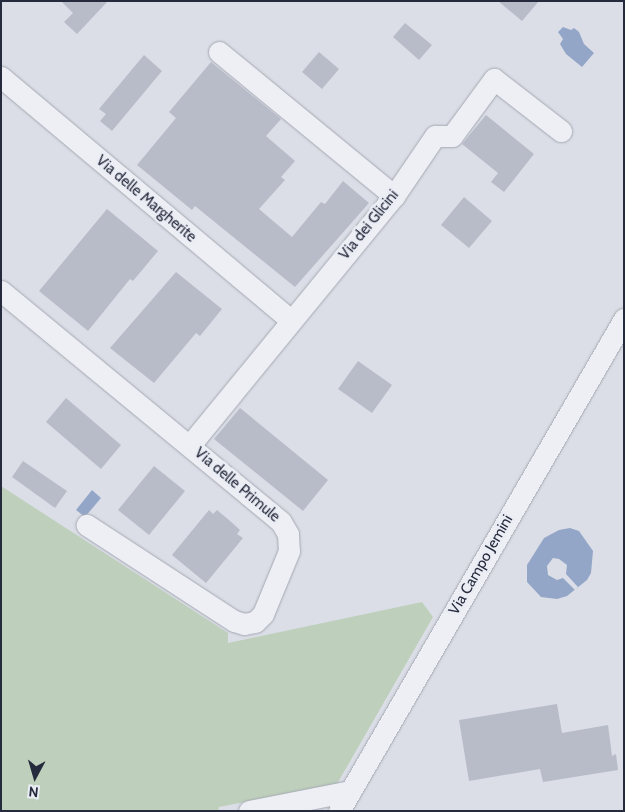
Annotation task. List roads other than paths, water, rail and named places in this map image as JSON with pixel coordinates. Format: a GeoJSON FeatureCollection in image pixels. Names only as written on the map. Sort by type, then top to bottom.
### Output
{"type":"FeatureCollection","features":[{"type":"Feature","properties":{"kind":"street"},"geometry":{"type":"LineString","coordinates":[[220,52],[394,196]]}},
{"type":"Feature","properties":{"kind":"street","name":"Via delle Margherite"},"geometry":{"type":"LineString","coordinates":[[1,77],[291,320]]}},
{"type":"Feature","properties":{"kind":"street","name":"Via dei Glicini"},"geometry":{"type":"LineString","coordinates":[[190,445],[394,196],[435,136],[452,136],[494,79],[561,131]]}},
{"type":"Feature","properties":{"kind":"street","name":"Via delle Primule"},"geometry":{"type":"LineString","coordinates":[[1,291],[281,522],[288,534],[290,545],[286,562],[263,614],[256,622],[244,624],[234,621],[86,525]]}},
{"type":"Feature","properties":{"kind":"street","name":"Via Campo Jemini"},"geometry":{"type":"LineString","coordinates":[[339,811],[624,319]]}},
{"type":"Feature","properties":{"kind":"street"},"geometry":{"type":"LineString","coordinates":[[249,811],[350,791]]}},
{"type":"Feature","properties":{"kind":"water"},"geometry":{"type":"Polygon","coordinates":[[[563,27],[571,30],[574,28],[579,32],[584,44],[594,53],[582,67],[566,54],[560,44],[563,39],[558,32],[563,27]]]}},
{"type":"Feature","properties":{"kind":"water"},"geometry":{"type":"Polygon","coordinates":[[[92,490],[101,498],[85,517],[76,510],[92,490]]]}},
{"type":"Feature","properties":{"kind":"water"},"geometry":{"type":"Polygon","coordinates":[[[570,528],[579,531],[593,551],[591,573],[587,580],[567,596],[557,599],[541,597],[527,582],[527,565],[544,538],[559,530],[570,528]]]}}]}
